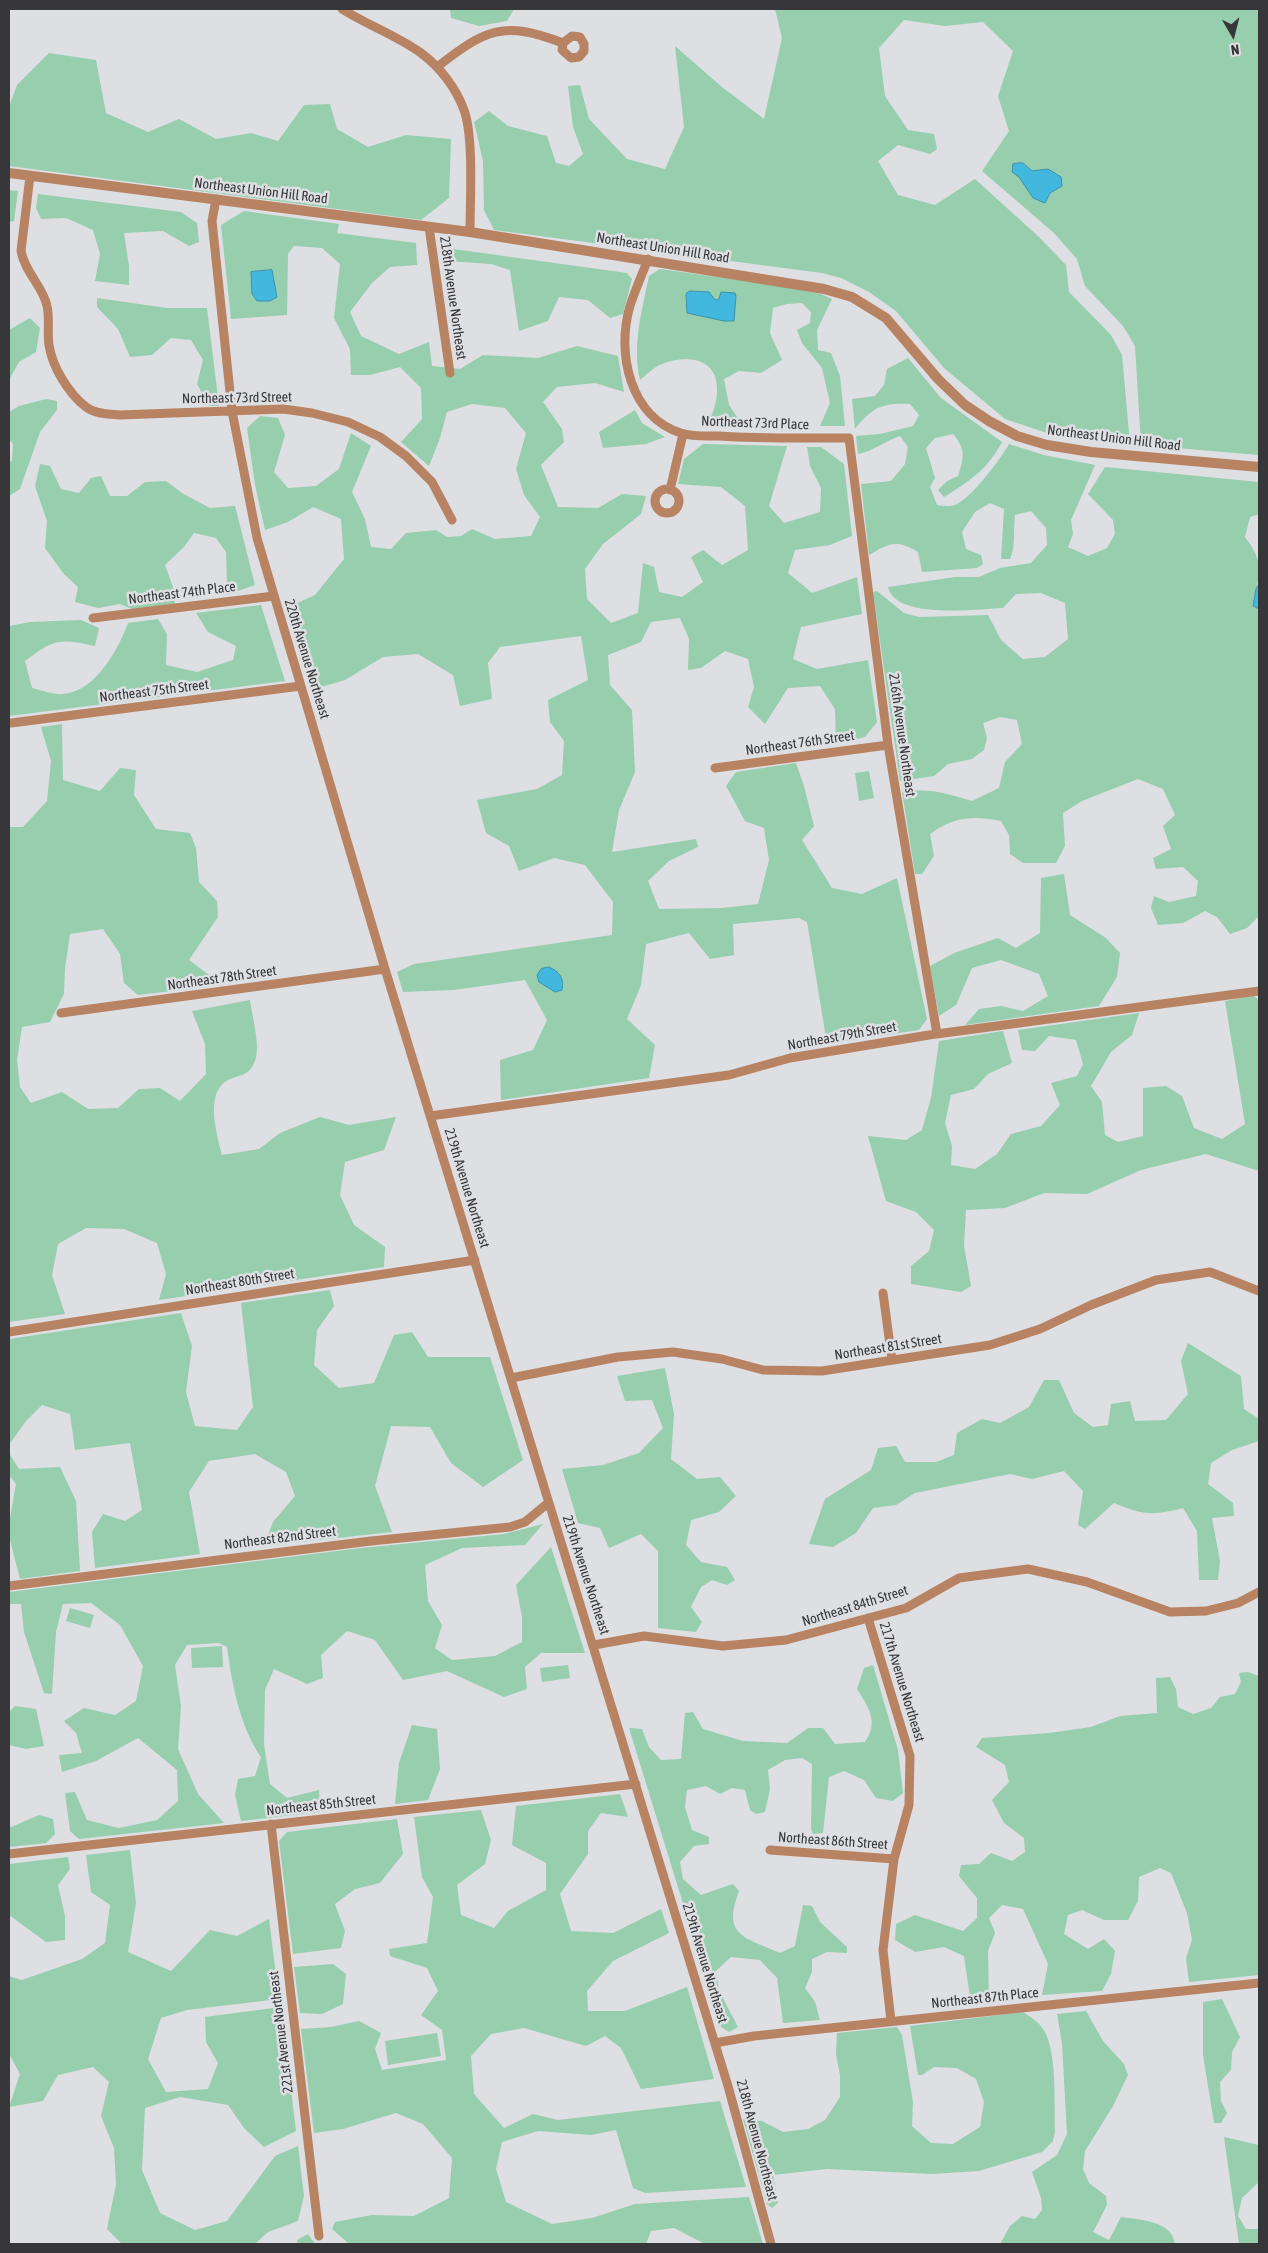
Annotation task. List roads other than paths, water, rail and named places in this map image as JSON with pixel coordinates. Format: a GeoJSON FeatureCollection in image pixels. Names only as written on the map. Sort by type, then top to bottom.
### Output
{"type":"FeatureCollection","features":[{"type":"Feature","properties":{"kind":"street","name":"218th Avenue Northeast"},"geometry":{"type":"LineString","coordinates":[[342,9],[398,38],[437,67],[453,88],[464,111],[468,139],[470,232]]}},
{"type":"Feature","properties":{"kind":"street"},"geometry":{"type":"LineString","coordinates":[[437,67],[470,41],[506,30],[523,30],[563,43]]}},
{"type":"Feature","properties":{"kind":"street","name":"Northeast Union Hill Road"},"geometry":{"type":"LineString","coordinates":[[9,173],[429,226],[648,259],[824,289],[860,301],[886,318],[938,379],[965,405],[1017,436],[1047,445],[1091,452],[1259,467]]}},
{"type":"Feature","properties":{"kind":"street","name":"Northeast 73rd Street"},"geometry":{"type":"LineString","coordinates":[[30,176],[21,250],[23,260],[47,305],[48,343],[52,358],[74,395],[86,408],[119,415],[283,409],[312,413],[348,422],[372,433],[406,456],[432,482],[452,520]]}},
{"type":"Feature","properties":{"kind":"street","name":"220th Avenue Northeast"},"geometry":{"type":"LineString","coordinates":[[216,199],[212,221],[232,411],[257,538],[430,1116]]}},
{"type":"Feature","properties":{"kind":"street","name":"218th Avenue Northeast"},"geometry":{"type":"LineString","coordinates":[[429,226],[450,373]]}},
{"type":"Feature","properties":{"kind":"street","name":"Northeast 73rd Place"},"geometry":{"type":"LineString","coordinates":[[648,259],[630,307],[626,339],[627,363],[636,398],[650,416],[662,425],[683,434],[749,438],[850,438]]}},
{"type":"Feature","properties":{"kind":"street"},"geometry":{"type":"LineString","coordinates":[[670,490],[683,434]]}},
{"type":"Feature","properties":{"kind":"street","name":"216th Avenue Northeast"},"geometry":{"type":"LineString","coordinates":[[850,438],[888,745],[937,1034]]}},
{"type":"Feature","properties":{"kind":"street","name":"Northeast 74th Place"},"geometry":{"type":"LineString","coordinates":[[93,618],[274,596]]}},
{"type":"Feature","properties":{"kind":"street","name":"Northeast 75th Street"},"geometry":{"type":"LineString","coordinates":[[12,722],[301,686]]}},
{"type":"Feature","properties":{"kind":"street","name":"Northeast 76th Street"},"geometry":{"type":"LineString","coordinates":[[716,768],[888,745]]}},
{"type":"Feature","properties":{"kind":"street","name":"Northeast 78th Street"},"geometry":{"type":"LineString","coordinates":[[61,1013],[386,969]]}},
{"type":"Feature","properties":{"kind":"street","name":"Northeast 79th Street"},"geometry":{"type":"LineString","coordinates":[[430,1116],[729,1075],[790,1058],[937,1034],[1259,991]]}},
{"type":"Feature","properties":{"kind":"street","name":"219th Avenue Northeast"},"geometry":{"type":"LineString","coordinates":[[430,1116],[715,2043]]}},
{"type":"Feature","properties":{"kind":"street","name":"Northeast 80th Street"},"geometry":{"type":"LineString","coordinates":[[9,1332],[475,1260]]}},
{"type":"Feature","properties":{"kind":"street","name":"Northeast 81st Street"},"geometry":{"type":"LineString","coordinates":[[511,1378],[618,1357],[673,1352],[722,1359],[763,1370],[822,1371],[990,1345],[1040,1329],[1091,1305],[1156,1280],[1210,1272],[1258,1290]]}},
{"type":"Feature","properties":{"kind":"street"},"geometry":{"type":"LineString","coordinates":[[883,1292],[892,1360]]}},
{"type":"Feature","properties":{"kind":"street","name":"Northeast 82nd Street"},"geometry":{"type":"LineString","coordinates":[[9,1586],[371,1541],[510,1527],[525,1522],[548,1503]]}},
{"type":"Feature","properties":{"kind":"street","name":"Northeast 84th Street"},"geometry":{"type":"LineString","coordinates":[[594,1645],[644,1636],[723,1646],[786,1640],[906,1608],[959,1578],[1028,1569],[1087,1582],[1170,1612],[1206,1610],[1238,1603],[1259,1592]]}},
{"type":"Feature","properties":{"kind":"street","name":"217th Avenue Northeast"},"geometry":{"type":"LineString","coordinates":[[868,1618],[910,1756],[909,1805],[894,1859],[883,1950],[891,2022]]}},
{"type":"Feature","properties":{"kind":"street","name":"Northeast 85th Street"},"geometry":{"type":"LineString","coordinates":[[9,1854],[636,1784]]}},
{"type":"Feature","properties":{"kind":"street","name":"221st Avenue Northeast"},"geometry":{"type":"LineString","coordinates":[[271,1824],[319,2236]]}},
{"type":"Feature","properties":{"kind":"street","name":"Northeast 86th Street"},"geometry":{"type":"LineString","coordinates":[[770,1850],[894,1859]]}},
{"type":"Feature","properties":{"kind":"street","name":"Northeast 87th Place"},"geometry":{"type":"LineString","coordinates":[[715,2043],[754,2036],[1259,1983]]}},
{"type":"Feature","properties":{"kind":"street","name":"218th Avenue Northeast"},"geometry":{"type":"LineString","coordinates":[[715,2043],[771,2244]]}},
{"type":"Feature","properties":{"kind":"water"},"geometry":{"type":"Polygon","coordinates":[[[1023,163],[1032,171],[1048,169],[1061,177],[1062,186],[1050,193],[1045,203],[1033,198],[1019,177],[1012,172],[1013,164],[1023,163]]]}},
{"type":"Feature","properties":{"kind":"water"},"geometry":{"type":"Polygon","coordinates":[[[272,270],[277,297],[270,301],[257,301],[252,294],[251,272],[272,270]]]}},
{"type":"Feature","properties":{"kind":"water"},"geometry":{"type":"Polygon","coordinates":[[[690,291],[709,292],[715,300],[719,299],[721,292],[735,293],[734,321],[724,321],[687,313],[686,294],[690,291]]]}},
{"type":"Feature","properties":{"kind":"water"},"geometry":{"type":"Polygon","coordinates":[[[1259,584],[1259,609],[1253,606],[1256,589],[1259,584]]]}},
{"type":"Feature","properties":{"kind":"water"},"geometry":{"type":"Polygon","coordinates":[[[549,967],[560,976],[562,990],[555,992],[539,982],[537,975],[541,969],[549,967]]]}}]}
